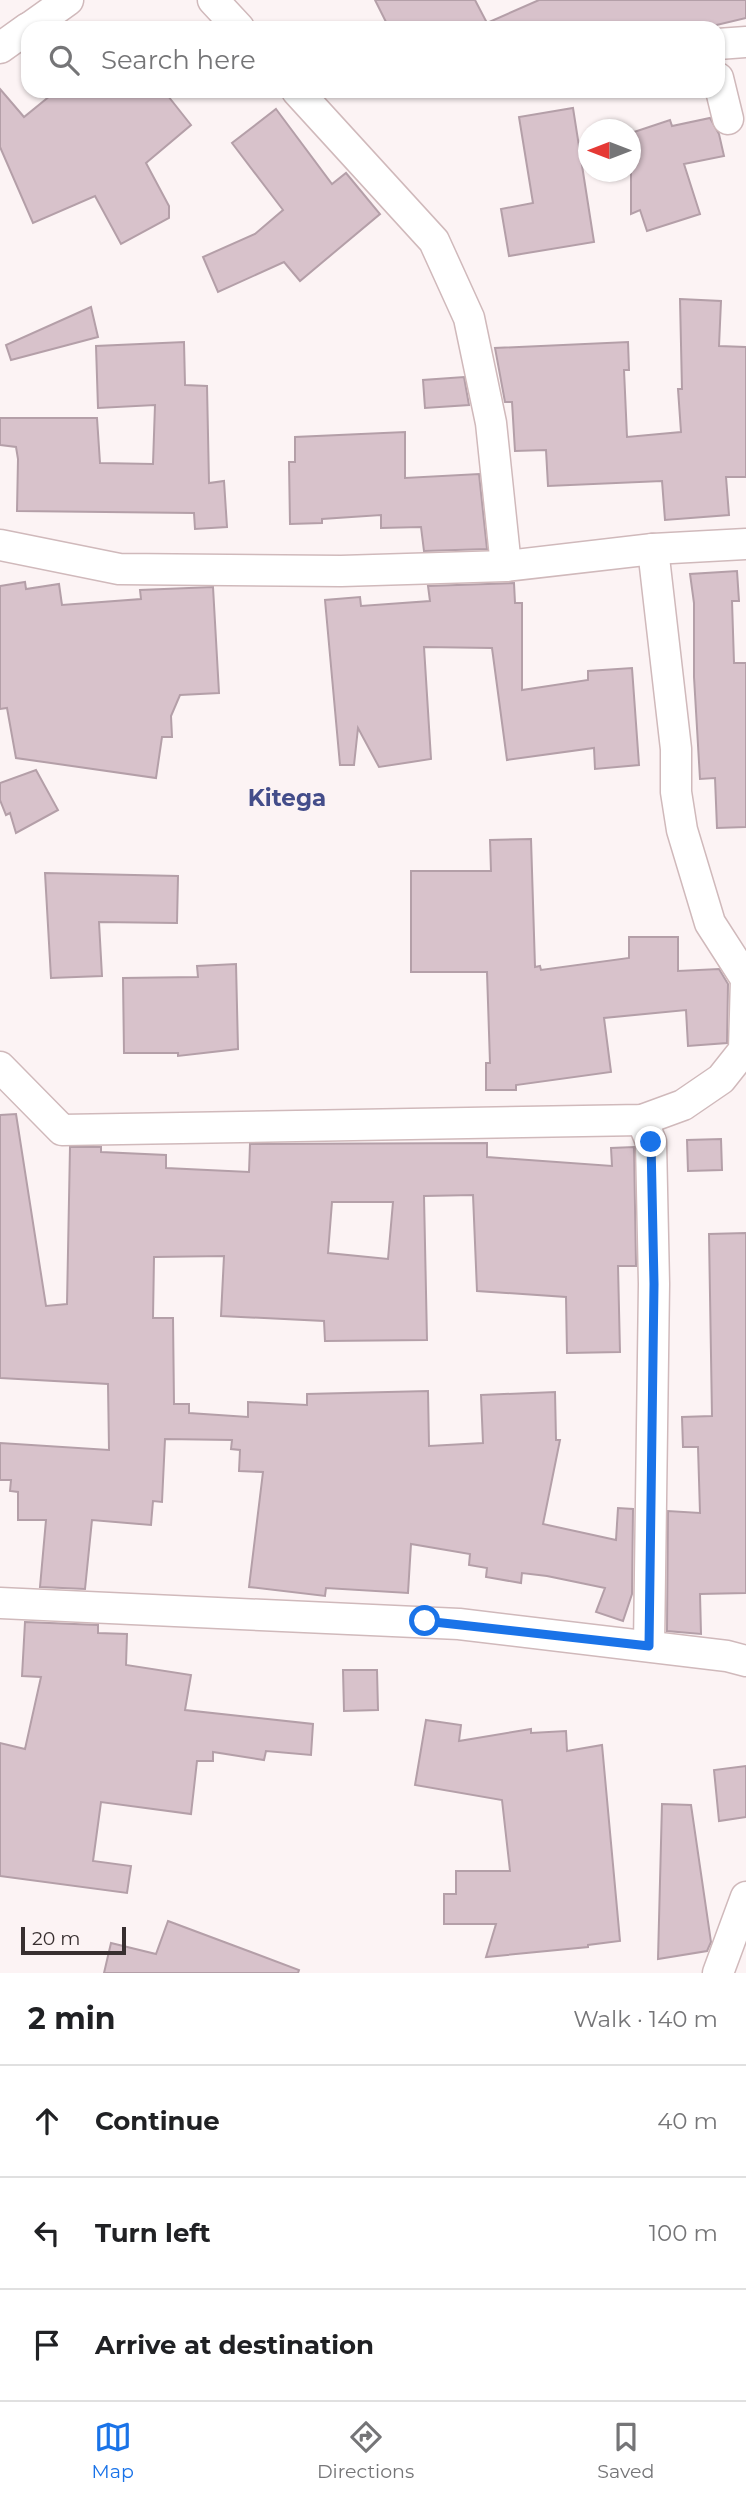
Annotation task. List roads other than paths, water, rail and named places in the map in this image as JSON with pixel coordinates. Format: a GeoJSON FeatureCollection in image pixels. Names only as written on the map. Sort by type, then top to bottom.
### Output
{"type":"FeatureCollection","features":[{"type":"Feature","properties":{"kind":"street"},"geometry":{"type":"LineString","coordinates":[[38,21],[68,0]]}},
{"type":"Feature","properties":{"kind":"street"},"geometry":{"type":"LineString","coordinates":[[213,0],[232,21]]}},
{"type":"Feature","properties":{"kind":"street"},"geometry":{"type":"LineString","coordinates":[[0,48],[21,33]]}},
{"type":"Feature","properties":{"kind":"street"},"geometry":{"type":"LineString","coordinates":[[725,44],[746,42]]}},
{"type":"Feature","properties":{"kind":"street"},"geometry":{"type":"LineString","coordinates":[[303,98],[434,241],[469,318],[491,423],[506,566]]}},
{"type":"Feature","properties":{"kind":"street"},"geometry":{"type":"LineString","coordinates":[[722,98],[727,119]]}},
{"type":"Feature","properties":{"kind":"street"},"geometry":{"type":"LineString","coordinates":[[0,545],[119,569],[341,571],[506,566],[653,549],[746,544]]}},
{"type":"Feature","properties":{"kind":"street"},"geometry":{"type":"LineString","coordinates":[[0,1067],[62,1130],[642,1120],[683,1105],[721,1079],[744,1050],[746,979],[710,923],[682,830],[676,792],[672,708],[653,549]]}},
{"type":"Feature","properties":{"kind":"street"},"geometry":{"type":"LineString","coordinates":[[642,1120],[651,1142],[654,1284],[649,1646]]}},
{"type":"Feature","properties":{"kind":"street"},"geometry":{"type":"LineString","coordinates":[[0,1603],[425,1621],[649,1646],[746,1661]]}},
{"type":"Feature","properties":{"kind":"street"},"geometry":{"type":"LineString","coordinates":[[718,1973],[746,1898]]}},
{"type":"Feature","properties":{"kind":"district","name":"Kitega"},"geometry":{"type":"Point","coordinates":[287,798]}}]}
